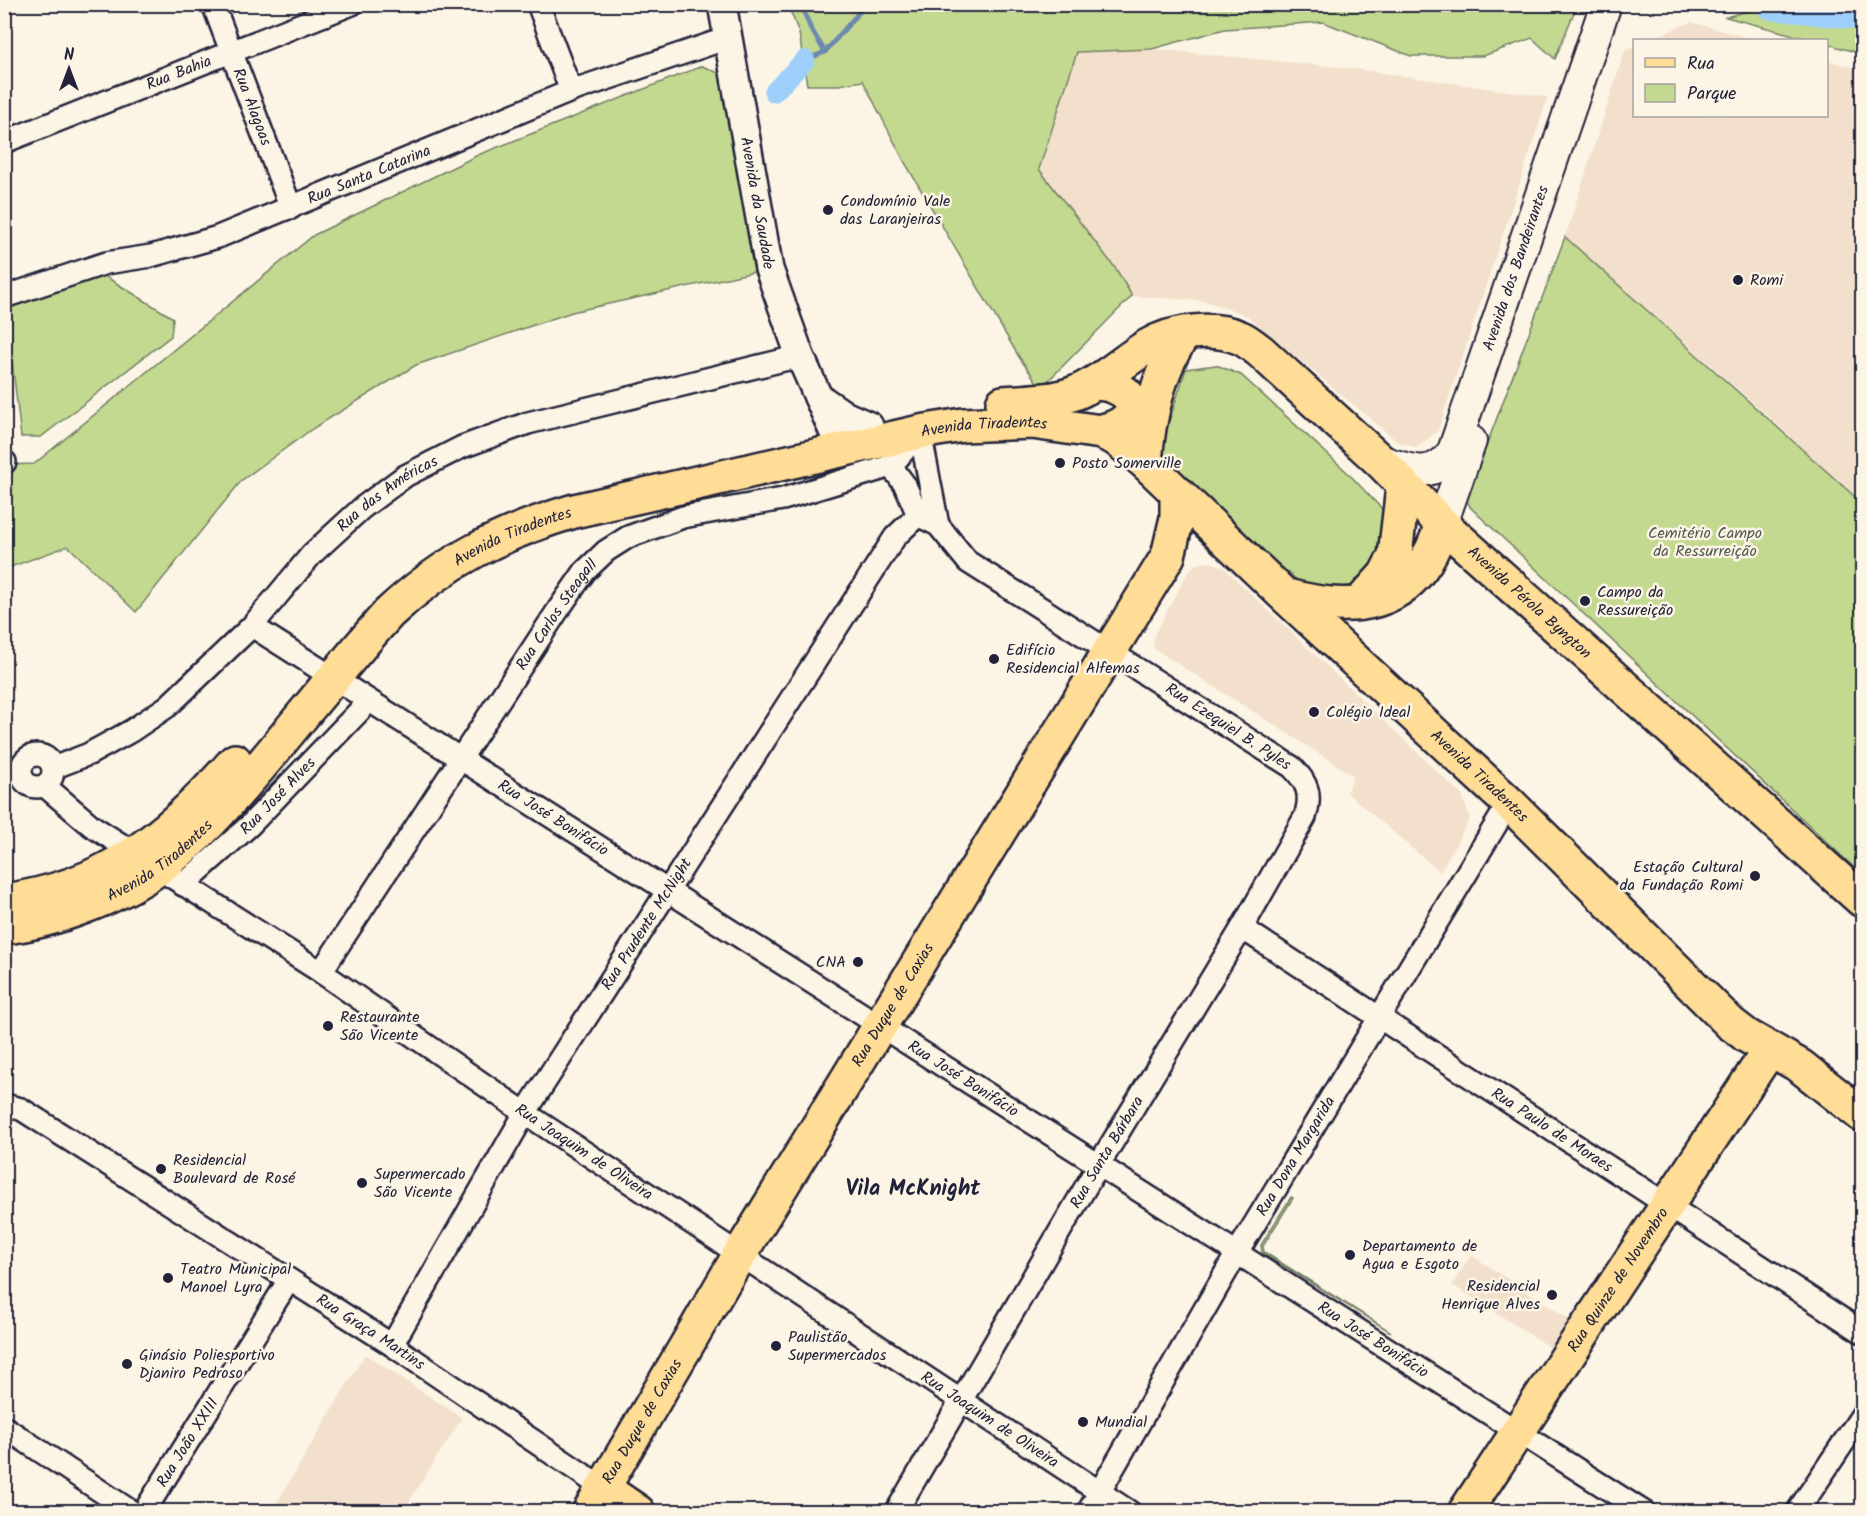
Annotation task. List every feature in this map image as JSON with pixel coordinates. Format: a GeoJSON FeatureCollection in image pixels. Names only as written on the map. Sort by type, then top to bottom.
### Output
{"type":"FeatureCollection","features":[{"type":"Feature","properties":{"kind":"main road","name":"Avenida dos Bandeirantes"},"geometry":{"type":"LineString","coordinates":[[1379,460],[1408,469],[1436,470],[1446,462],[1453,451],[1613,10]]}},
{"type":"Feature","properties":{"kind":"main road","name":"Avenida dos Bandeirantes"},"geometry":{"type":"LineString","coordinates":[[1442,524],[1546,236],[1613,10]]}},
{"type":"Feature","properties":{"kind":"main road","name":"Avenida Pérola Byngton"},"geometry":{"type":"LineString","coordinates":[[1185,333],[1216,332],[1241,338],[1260,351],[1379,460],[1403,487],[1442,524],[1863,900]]}},
{"type":"Feature","properties":{"kind":"main road"},"geometry":{"type":"LineString","coordinates":[[1145,462],[1146,443],[1165,365],[1185,333]]}},
{"type":"Feature","properties":{"kind":"main road","name":"Avenida Tiradentes"},"geometry":{"type":"LineString","coordinates":[[4,927],[65,912],[137,882],[159,870],[216,783],[325,673],[374,603],[433,553],[500,517],[572,494],[853,435],[965,407],[1054,399],[1096,383],[1149,345],[1185,333]]}},
{"type":"Feature","properties":{"kind":"main road"},"geometry":{"type":"LineString","coordinates":[[1096,383],[1112,384],[1122,390],[1129,398],[1132,412],[1128,421],[1118,428],[1101,432]]}},
{"type":"Feature","properties":{"kind":"main road","name":"Avenida Tiradentes"},"geometry":{"type":"LineString","coordinates":[[853,435],[920,432],[963,425],[1032,422],[1101,432],[1115,438],[1145,462],[1284,595],[1509,803],[1730,1023],[1831,1088],[1863,1115]]}},
{"type":"Feature","properties":{"kind":"main road"},"geometry":{"type":"LineString","coordinates":[[1359,605],[1385,575],[1395,556],[1403,487]]}},
{"type":"Feature","properties":{"kind":"main road","name":"Rua Duque de Caxias"},"geometry":{"type":"LineString","coordinates":[[596,1500],[741,1254],[1168,556],[1177,519],[1178,494]]}},
{"type":"Feature","properties":{"kind":"main road"},"geometry":{"type":"LineString","coordinates":[[1284,595],[1331,606],[1374,602],[1405,585],[1426,564],[1442,524]]}},
{"type":"Feature","properties":{"kind":"main road","name":"Avenida Tiradentes"},"geometry":{"type":"LineString","coordinates":[[4,901],[60,888],[95,876],[159,870]]}},
{"type":"Feature","properties":{"kind":"main road","name":"Rua Quinze de Novembro"},"geometry":{"type":"LineString","coordinates":[[1465,1512],[1770,1049]]}},
{"type":"Feature","properties":{"kind":"main road","name":"Rua Graça Martins"},"geometry":{"type":"LineString","coordinates":[[596,1500],[638,1512]]}},
{"type":"Feature","properties":{"kind":"street","name":"Rua Alagoas"},"geometry":{"type":"LineString","coordinates":[[213,4],[291,208]]}},
{"type":"Feature","properties":{"kind":"street","name":"Rua Bahia"},"geometry":{"type":"LineString","coordinates":[[4,142],[352,4]]}},
{"type":"Feature","properties":{"kind":"street"},"geometry":{"type":"LineString","coordinates":[[538,4],[571,91]]}},
{"type":"Feature","properties":{"kind":"street","name":"Avenida da Saudade"},"geometry":{"type":"LineString","coordinates":[[722,4],[769,269],[816,396],[853,435]]}},
{"type":"Feature","properties":{"kind":"street","name":"Rua Santa Catarina"},"geometry":{"type":"LineString","coordinates":[[4,297],[106,263],[151,256],[218,237],[571,91],[728,38]]}},
{"type":"Feature","properties":{"kind":"street","name":"Rua das Américas"},"geometry":{"type":"LineString","coordinates":[[49,777],[131,731],[168,706],[252,626],[312,554],[362,508],[405,476],[462,447],[528,423],[800,356]]}},
{"type":"Feature","properties":{"kind":"street"},"geometry":{"type":"LineString","coordinates":[[816,396],[846,416],[853,435]]}},
{"type":"Feature","properties":{"kind":"street"},"geometry":{"type":"LineString","coordinates":[[920,432],[891,466],[905,485],[918,515],[938,525]]}},
{"type":"Feature","properties":{"kind":"street"},"geometry":{"type":"LineString","coordinates":[[920,432],[938,525]]}},
{"type":"Feature","properties":{"kind":"street","name":"Rua Carlos Steagall"},"geometry":{"type":"LineString","coordinates":[[321,972],[459,758],[565,600],[585,571],[606,550],[628,537],[683,517],[783,499],[891,466]]}},
{"type":"Feature","properties":{"kind":"street","name":"Rua Prudente McNight"},"geometry":{"type":"LineString","coordinates":[[392,1345],[525,1113],[895,537],[918,515]]}},
{"type":"Feature","properties":{"kind":"street","name":"Rua Ezequiel B. Pyles"},"geometry":{"type":"LineString","coordinates":[[938,525],[968,562],[1292,767],[1303,778],[1309,790]]}},
{"type":"Feature","properties":{"kind":"street","name":"Rua José Bonifácio"},"geometry":{"type":"LineString","coordinates":[[252,626],[1098,1166],[1519,1430],[1644,1512]]}},
{"type":"Feature","properties":{"kind":"street","name":"Rua José Alves"},"geometry":{"type":"LineString","coordinates":[[159,870],[250,825],[369,701]]}},
{"type":"Feature","properties":{"kind":"street","name":"Rua Joaquim de Oliveira"},"geometry":{"type":"LineString","coordinates":[[13,763],[38,755],[50,762],[49,777],[92,826],[321,972],[525,1113],[1130,1512]]}},
{"type":"Feature","properties":{"kind":"street","name":"Rua Santa Bárbara"},"geometry":{"type":"LineString","coordinates":[[896,1512],[1098,1166],[1242,928],[1305,817],[1309,804],[1309,790]]}},
{"type":"Feature","properties":{"kind":"street","name":"Rua Dona Margarida"},"geometry":{"type":"LineString","coordinates":[[1088,1512],[1237,1253],[1378,1016],[1509,803]]}},
{"type":"Feature","properties":{"kind":"street","name":"Rua Paulo de Moraes"},"geometry":{"type":"LineString","coordinates":[[1242,928],[1863,1332]]}},
{"type":"Feature","properties":{"kind":"street","name":"Rua Graça Martins"},"geometry":{"type":"LineString","coordinates":[[4,1105],[21,1109],[392,1345],[596,1500]]}},
{"type":"Feature","properties":{"kind":"street","name":"Rua João XXIII"},"geometry":{"type":"LineString","coordinates":[[144,1512],[290,1280]]}},
{"type":"Feature","properties":{"kind":"street"},"geometry":{"type":"LineString","coordinates":[[1797,1512],[1863,1415]]}},
{"type":"Feature","properties":{"kind":"street"},"geometry":{"type":"LineString","coordinates":[[4,1427],[132,1512]]}},
{"type":"Feature","properties":{"kind":"shaded area"},"geometry":{"type":"Polygon","coordinates":[[[1691,22],[1752,39],[1650,39],[1691,22]]]}},
{"type":"Feature","properties":{"kind":"shaded area","name":"Romi"},"geometry":{"type":"Polygon","coordinates":[[[1633,46],[1633,117],[1828,117],[1828,60],[1862,70],[1862,504],[1766,414],[1565,237],[1625,50],[1633,46]]]}},
{"type":"Feature","properties":{"kind":"shaded area"},"geometry":{"type":"Polygon","coordinates":[[[1152,49],[1350,68],[1548,97],[1438,431],[1417,448],[1398,442],[1246,315],[1205,301],[1132,296],[1116,269],[1039,169],[1077,52],[1152,49]]]}},
{"type":"Feature","properties":{"kind":"shaded area","name":"Colégio Ideal"},"geometry":{"type":"Polygon","coordinates":[[[1210,562],[1223,567],[1462,795],[1470,819],[1440,872],[1346,792],[1354,776],[1153,648],[1154,635],[1187,574],[1195,564],[1210,562]]]}},
{"type":"Feature","properties":{"kind":"shaded area"},"geometry":{"type":"Polygon","coordinates":[[[1471,1255],[1572,1321],[1553,1349],[1452,1285],[1471,1255]]]}},
{"type":"Feature","properties":{"kind":"shaded area"},"geometry":{"type":"Polygon","coordinates":[[[365,1354],[462,1418],[403,1511],[272,1511],[365,1354]]]}},
{"type":"Feature","properties":{"kind":"green space"},"geometry":{"type":"Polygon","coordinates":[[[788,5],[1577,5],[1555,59],[1532,38],[1483,56],[1411,56],[1323,22],[1225,29],[1152,49],[1077,52],[1039,169],[1116,269],[1132,296],[1041,388],[1019,357],[904,161],[863,81],[839,85],[807,85],[799,33],[788,5]]]}},
{"type":"Feature","properties":{"kind":"green space"},"geometry":{"type":"Polygon","coordinates":[[[1768,5],[1862,5],[1862,54],[1828,44],[1828,39],[1808,39],[1726,17],[1768,5]]]}},
{"type":"Feature","properties":{"kind":"green space"},"geometry":{"type":"Polygon","coordinates":[[[702,66],[723,75],[759,271],[572,312],[416,365],[312,429],[242,480],[136,612],[68,546],[5,569],[5,465],[34,464],[314,235],[478,155],[702,66]]]}},
{"type":"Feature","properties":{"kind":"green space","name":"Cemitério Campo da Ressurreição"},"geometry":{"type":"Polygon","coordinates":[[[1565,237],[1862,503],[1862,875],[1471,508],[1466,500],[1565,237]]]}},
{"type":"Feature","properties":{"kind":"green space"},"geometry":{"type":"Polygon","coordinates":[[[103,275],[173,318],[171,336],[41,437],[21,437],[6,309],[103,275]]]}},
{"type":"Feature","properties":{"kind":"green space"},"geometry":{"type":"Polygon","coordinates":[[[1216,365],[1241,375],[1347,472],[1383,510],[1386,543],[1376,576],[1346,594],[1320,600],[1157,459],[1186,369],[1216,365]]]}},
{"type":"Feature","properties":{"kind":"green space"},"geometry":{"type":"Polygon","coordinates":[[[1291,1197],[1293,1198],[1263,1246],[1264,1252],[1391,1332],[1262,1253],[1261,1245],[1291,1197]]]}},
{"type":"Feature","properties":{"kind":"waterway"},"geometry":{"type":"LineString","coordinates":[[801,4],[810,27],[825,52]]}},
{"type":"Feature","properties":{"kind":"waterway"},"geometry":{"type":"LineString","coordinates":[[774,92],[805,60],[825,52],[866,4]]}},
{"type":"Feature","properties":{"kind":"waterway"},"geometry":{"type":"LineString","coordinates":[[1772,4],[1862,14]]}},
{"type":"Feature","properties":{"kind":"waterway"},"geometry":{"type":"LineString","coordinates":[[774,92],[805,60]]}},
{"type":"Feature","properties":{"kind":"place","name":"Condomínio Vale das Laranjeiras"},"geometry":{"type":"Point","coordinates":[828,210]}},
{"type":"Feature","properties":{"kind":"place","name":"Romi"},"geometry":{"type":"Point","coordinates":[1738,280]}},
{"type":"Feature","properties":{"kind":"place","name":"Posto Somerville"},"geometry":{"type":"Point","coordinates":[1060,463]}},
{"type":"Feature","properties":{"kind":"place","name":"Campo da Ressureição"},"geometry":{"type":"Point","coordinates":[1585,601]}},
{"type":"Feature","properties":{"kind":"place","name":"Edifício Residencial Alfemas"},"geometry":{"type":"Point","coordinates":[994,659]}},
{"type":"Feature","properties":{"kind":"place","name":"Colégio Ideal"},"geometry":{"type":"Point","coordinates":[1314,712]}},
{"type":"Feature","properties":{"kind":"place","name":"Estação Cultural da Fundação Romi"},"geometry":{"type":"Point","coordinates":[1755,876]}},
{"type":"Feature","properties":{"kind":"place","name":"CNA"},"geometry":{"type":"Point","coordinates":[858,962]}},
{"type":"Feature","properties":{"kind":"place","name":"Restaurante São Vicente"},"geometry":{"type":"Point","coordinates":[328,1026]}},
{"type":"Feature","properties":{"kind":"place","name":"Residencial Boulevard de Rosé"},"geometry":{"type":"Point","coordinates":[161,1169]}},
{"type":"Feature","properties":{"kind":"place","name":"Supermercado São Vicente"},"geometry":{"type":"Point","coordinates":[362,1183]}},
{"type":"Feature","properties":{"kind":"place","name":"Departamento de Agua e Esgoto"},"geometry":{"type":"Point","coordinates":[1350,1255]}},
{"type":"Feature","properties":{"kind":"place","name":"Teatro Municipal Manoel Lyra"},"geometry":{"type":"Point","coordinates":[168,1278]}},
{"type":"Feature","properties":{"kind":"place","name":"Residencial Henrique Alves"},"geometry":{"type":"Point","coordinates":[1552,1295]}},
{"type":"Feature","properties":{"kind":"place","name":"Paulistão Supermercados"},"geometry":{"type":"Point","coordinates":[776,1346]}},
{"type":"Feature","properties":{"kind":"place","name":"Ginásio Poliesportivo Djaniro Pedroso"},"geometry":{"type":"Point","coordinates":[127,1364]}},
{"type":"Feature","properties":{"kind":"place","name":"Mundial"},"geometry":{"type":"Point","coordinates":[1083,1422]}},
{"type":"Feature","properties":{"kind":"district","name":"Vila McKnight"},"geometry":{"type":"Point","coordinates":[913,1189]}}]}
